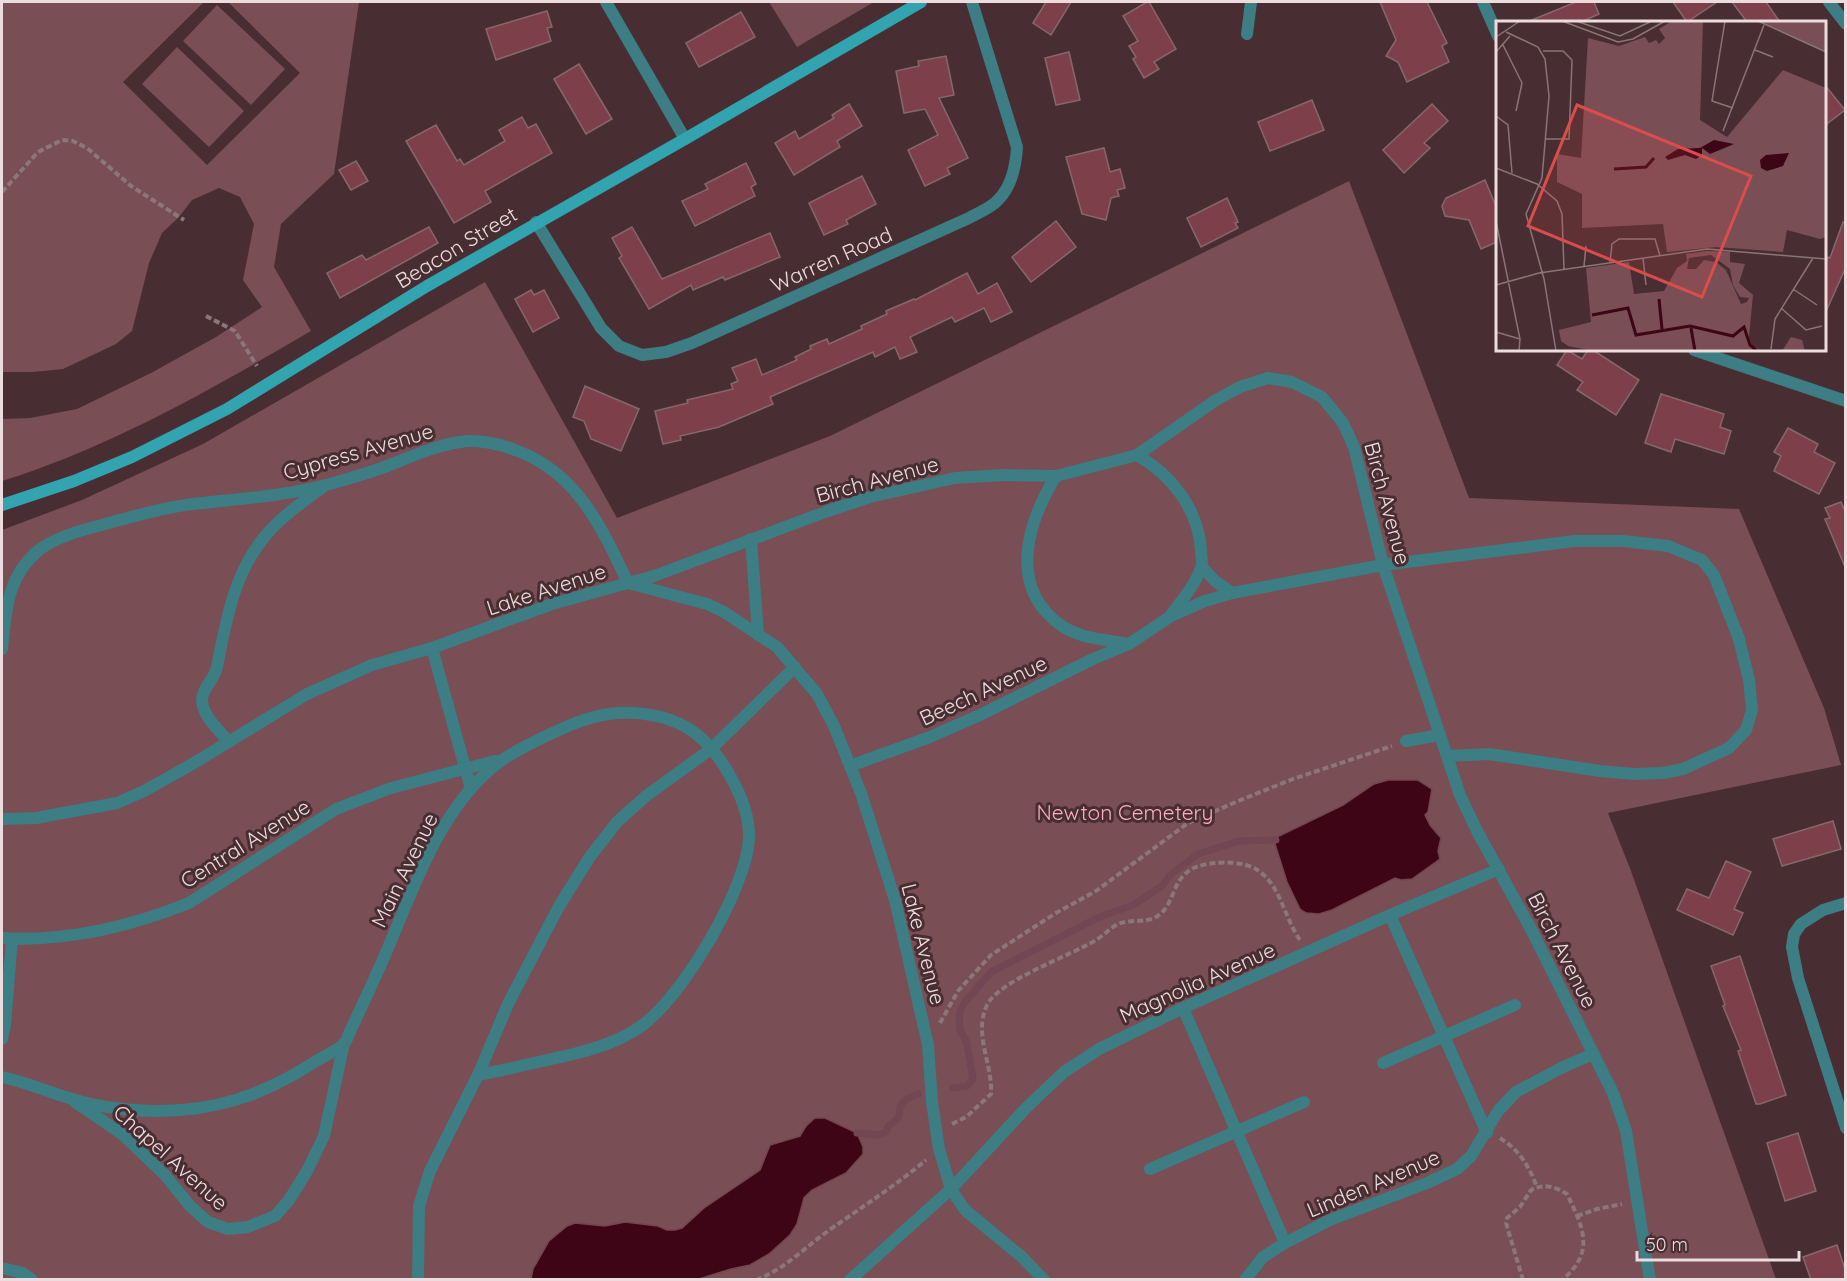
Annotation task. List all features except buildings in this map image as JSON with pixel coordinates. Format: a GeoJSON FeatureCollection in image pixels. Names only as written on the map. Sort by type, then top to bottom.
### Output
{"type":"FeatureCollection","features":[{"type":"Feature","properties":{"kind":"main road","name":"Beacon Street"},"geometry":{"type":"LineString","coordinates":[[2,505],[74,481],[132,457],[227,409],[427,285],[921,2]]}},
{"type":"Feature","properties":{"kind":"street"},"geometry":{"type":"LineString","coordinates":[[606,2],[685,139]]}},
{"type":"Feature","properties":{"kind":"street","name":"Warren Road"},"geometry":{"type":"LineString","coordinates":[[536,222],[601,328],[619,346],[642,355],[666,352],[692,343],[969,218],[998,200],[1010,180],[1016,163],[1017,147],[972,2]]}},
{"type":"Feature","properties":{"kind":"street"},"geometry":{"type":"LineString","coordinates":[[1247,34],[1251,2]]}},
{"type":"Feature","properties":{"kind":"street"},"geometry":{"type":"LineString","coordinates":[[1483,2],[1496,34]]}},
{"type":"Feature","properties":{"kind":"street"},"geometry":{"type":"LineString","coordinates":[[1829,2],[1845,24]]}},
{"type":"Feature","properties":{"kind":"street"},"geometry":{"type":"LineString","coordinates":[[1697,351],[1845,401]]}},
{"type":"Feature","properties":{"kind":"street","name":"Birch Avenue"},"geometry":{"type":"LineString","coordinates":[[628,583],[654,576],[870,497],[955,478],[1003,475],[1056,476],[1137,455],[1216,400],[1240,387],[1268,378],[1292,382],[1322,397],[1343,423],[1354,447],[1383,565],[1460,795],[1536,939],[1613,1093],[1626,1131],[1650,1280]]}},
{"type":"Feature","properties":{"kind":"street","name":"Cypress Avenue"},"geometry":{"type":"LineString","coordinates":[[2,649],[8,600],[15,579],[33,555],[62,538],[145,513],[272,496],[324,486],[380,469],[431,449],[462,442],[485,442],[516,450],[541,461],[567,482],[587,504],[628,583]]}},
{"type":"Feature","properties":{"kind":"street"},"geometry":{"type":"LineString","coordinates":[[1137,455],[1154,465],[1185,500],[1200,532],[1202,567],[1170,616]]}},
{"type":"Feature","properties":{"kind":"street"},"geometry":{"type":"LineString","coordinates":[[1056,476],[1042,499],[1033,521],[1027,551],[1028,576],[1046,611],[1063,627],[1090,638],[1130,644],[1170,616],[1205,601],[1232,593],[1383,565],[1575,541],[1623,541],[1668,546],[1702,560],[1714,575],[1739,639],[1749,680],[1752,710],[1746,730],[1729,748],[1683,769],[1663,773],[1633,774],[1489,754],[1447,756]]}},
{"type":"Feature","properties":{"kind":"street"},"geometry":{"type":"LineString","coordinates":[[229,742],[212,722],[202,701],[204,690],[217,671],[232,599],[249,558],[267,535],[289,513],[324,486]]}},
{"type":"Feature","properties":{"kind":"street"},"geometry":{"type":"LineString","coordinates":[[752,539],[758,635]]}},
{"type":"Feature","properties":{"kind":"street"},"geometry":{"type":"LineString","coordinates":[[1202,567],[1215,581],[1232,593]]}},
{"type":"Feature","properties":{"kind":"street","name":"Lake Avenue"},"geometry":{"type":"LineString","coordinates":[[2,819],[36,818],[117,803],[144,791],[307,694],[372,665],[432,648],[552,604],[628,583],[707,604],[724,612],[777,647],[817,694],[834,726],[861,793],[894,900],[928,1045],[936,1132],[951,1189],[965,1210],[1022,1257],[1044,1280]]}},
{"type":"Feature","properties":{"kind":"street","name":"Beech Avenue"},"geometry":{"type":"LineString","coordinates":[[850,766],[930,737],[1093,659],[1130,644]]}},
{"type":"Feature","properties":{"kind":"street"},"geometry":{"type":"LineString","coordinates":[[432,648],[471,789]]}},
{"type":"Feature","properties":{"kind":"street"},"geometry":{"type":"LineString","coordinates":[[418,1280],[419,1206],[430,1171],[478,1075],[508,1004],[558,908],[590,858],[617,822],[646,796],[711,749],[795,667]]}},
{"type":"Feature","properties":{"kind":"street","name":"Main Avenue"},"geometry":{"type":"LineString","coordinates":[[344,1043],[431,852],[448,821],[471,789],[504,758],[582,720],[605,714],[638,712],[659,716],[688,728],[711,749],[742,798],[748,818],[749,842],[740,881],[698,960],[669,999],[643,1025],[619,1040],[585,1052],[478,1075]]}},
{"type":"Feature","properties":{"kind":"street"},"geometry":{"type":"LineString","coordinates":[[1406,741],[1440,735]]}},
{"type":"Feature","properties":{"kind":"street","name":"Central Avenue"},"geometry":{"type":"LineString","coordinates":[[7,938],[78,935],[129,925],[162,914],[198,898],[336,809],[391,788],[504,758]]}},
{"type":"Feature","properties":{"kind":"street","name":"Magnolia Avenue"},"geometry":{"type":"LineString","coordinates":[[951,1189],[1019,1115],[1064,1072],[1099,1048],[1390,915],[1499,869]]}},
{"type":"Feature","properties":{"kind":"street"},"geometry":{"type":"LineString","coordinates":[[1845,903],[1812,915],[1801,924],[1794,934],[1792,947],[1798,978],[1845,1128]]}},
{"type":"Feature","properties":{"kind":"street"},"geometry":{"type":"LineString","coordinates":[[1390,915],[1487,1133]]}},
{"type":"Feature","properties":{"kind":"street"},"geometry":{"type":"LineString","coordinates":[[2,1039],[7,938]]}},
{"type":"Feature","properties":{"kind":"street"},"geometry":{"type":"LineString","coordinates":[[1383,1063],[1515,1005]]}},
{"type":"Feature","properties":{"kind":"street"},"geometry":{"type":"LineString","coordinates":[[1183,1008],[1285,1243]]}},
{"type":"Feature","properties":{"kind":"street"},"geometry":{"type":"LineString","coordinates":[[2,1077],[38,1086],[70,1099],[110,1107],[154,1111],[193,1108],[229,1102],[258,1093],[286,1080],[344,1043]]}},
{"type":"Feature","properties":{"kind":"street","name":"Chapel Avenue"},"geometry":{"type":"LineString","coordinates":[[70,1099],[122,1134],[165,1175],[190,1206],[208,1222],[228,1229],[248,1227],[275,1216],[289,1200],[307,1171],[324,1136],[344,1043]]}},
{"type":"Feature","properties":{"kind":"street","name":"Linden Avenue"},"geometry":{"type":"LineString","coordinates":[[1245,1280],[1263,1257],[1285,1243],[1330,1220],[1427,1183],[1457,1169],[1471,1156],[1487,1133],[1498,1111],[1516,1092],[1593,1054]]}},
{"type":"Feature","properties":{"kind":"street"},"geometry":{"type":"LineString","coordinates":[[1150,1169],[1304,1102]]}},
{"type":"Feature","properties":{"kind":"street"},"geometry":{"type":"LineString","coordinates":[[850,1280],[951,1189]]}},
{"type":"Feature","properties":{"kind":"street"},"geometry":{"type":"LineString","coordinates":[[2,1268],[23,1273],[32,1280]]}},
{"type":"Feature","properties":{"kind":"path"},"geometry":{"type":"LineString","coordinates":[[2,192],[38,152],[62,140],[73,141],[87,147],[131,186],[184,220]]}},
{"type":"Feature","properties":{"kind":"path"},"geometry":{"type":"LineString","coordinates":[[206,316],[235,331],[257,366]]}},
{"type":"Feature","properties":{"kind":"path"},"geometry":{"type":"LineString","coordinates":[[928,1045],[958,991],[992,956],[1056,913],[1096,891],[1188,823],[1293,779],[1406,741]]}},
{"type":"Feature","properties":{"kind":"path"},"geometry":{"type":"LineString","coordinates":[[936,1132],[966,1117],[991,1094],[992,1081],[986,1059],[982,1023],[988,1003],[996,994],[1010,984],[1096,940],[1120,924],[1151,919],[1159,915],[1168,905],[1179,878],[1188,871],[1218,863],[1244,864],[1262,872],[1275,888],[1296,933],[1310,952]]}},
{"type":"Feature","properties":{"kind":"path"},"geometry":{"type":"LineString","coordinates":[[1487,1133],[1502,1139],[1519,1154],[1526,1163],[1537,1187]]}},
{"type":"Feature","properties":{"kind":"path"},"geometry":{"type":"LineString","coordinates":[[756,1280],[773,1273],[791,1261],[827,1232],[903,1179],[939,1149]]}},
{"type":"Feature","properties":{"kind":"path"},"geometry":{"type":"LineString","coordinates":[[1523,1280],[1506,1223],[1507,1218],[1520,1208],[1531,1190],[1537,1187],[1552,1187],[1567,1194],[1577,1216],[1585,1246],[1576,1266],[1562,1280]]}},
{"type":"Feature","properties":{"kind":"path"},"geometry":{"type":"LineString","coordinates":[[1577,1216],[1597,1209],[1637,1201]]}},
{"type":"Feature","properties":{"kind":"green space"},"geometry":{"type":"Polygon","coordinates":[[[2,2],[204,2],[123,82],[207,165],[300,73],[228,2],[359,2],[334,174],[281,224],[274,267],[311,331],[198,395],[122,434],[43,467],[2,481],[2,419],[30,418],[77,409],[151,373],[216,337],[262,307],[243,280],[254,224],[240,197],[219,188],[192,200],[179,217],[162,233],[149,263],[132,331],[116,344],[63,369],[2,372],[2,2]]]}},
{"type":"Feature","properties":{"kind":"green space"},"geometry":{"type":"Polygon","coordinates":[[[769,2],[874,2],[797,47],[769,2]]]}},
{"type":"Feature","properties":{"kind":"green space"},"geometry":{"type":"Polygon","coordinates":[[[217,5],[285,69],[251,105],[183,41],[217,5]]]}},
{"type":"Feature","properties":{"kind":"green space"},"geometry":{"type":"Polygon","coordinates":[[[177,47],[244,111],[209,147],[142,84],[177,47]]]}},
{"type":"Feature","properties":{"kind":"green space","name":"Newton Cemetery"},"geometry":{"type":"Polygon","coordinates":[[[1349,181],[1469,498],[1739,509],[1824,708],[1841,765],[1608,813],[1631,871],[1776,1279],[2,1279],[2,530],[82,500],[203,444],[485,282],[617,518],[830,436],[1349,181]]]}},
{"type":"Feature","properties":{"kind":"shaded area"},"geometry":{"type":"Polygon","coordinates":[[[1388,780],[1418,780],[1432,789],[1428,812],[1425,815],[1441,838],[1438,851],[1440,859],[1412,879],[1395,878],[1332,910],[1319,914],[1306,913],[1300,909],[1287,882],[1275,844],[1277,837],[1343,805],[1374,784],[1388,780]]]}},
{"type":"Feature","properties":{"kind":"shaded area"},"geometry":{"type":"Polygon","coordinates":[[[815,1118],[825,1118],[857,1133],[863,1147],[863,1154],[846,1173],[812,1190],[804,1198],[797,1224],[790,1235],[769,1254],[750,1265],[699,1279],[531,1279],[533,1269],[549,1241],[567,1226],[575,1223],[605,1226],[625,1222],[658,1226],[667,1230],[682,1228],[704,1208],[760,1170],[770,1145],[800,1136],[815,1118]]]}},
{"type":"Feature","properties":{"kind":"waterway"},"geometry":{"type":"LineString","coordinates":[[953,1088],[967,1086],[973,1079],[967,1043],[960,1030],[959,1015],[964,1003],[991,972],[1097,918],[1133,905],[1162,886],[1170,875],[1198,854],[1239,841],[1276,840]]}},
{"type":"Feature","properties":{"kind":"waterway"},"geometry":{"type":"LineString","coordinates":[[857,1133],[878,1135],[886,1132],[888,1126],[898,1118],[901,1104],[918,1094]]}}]}
